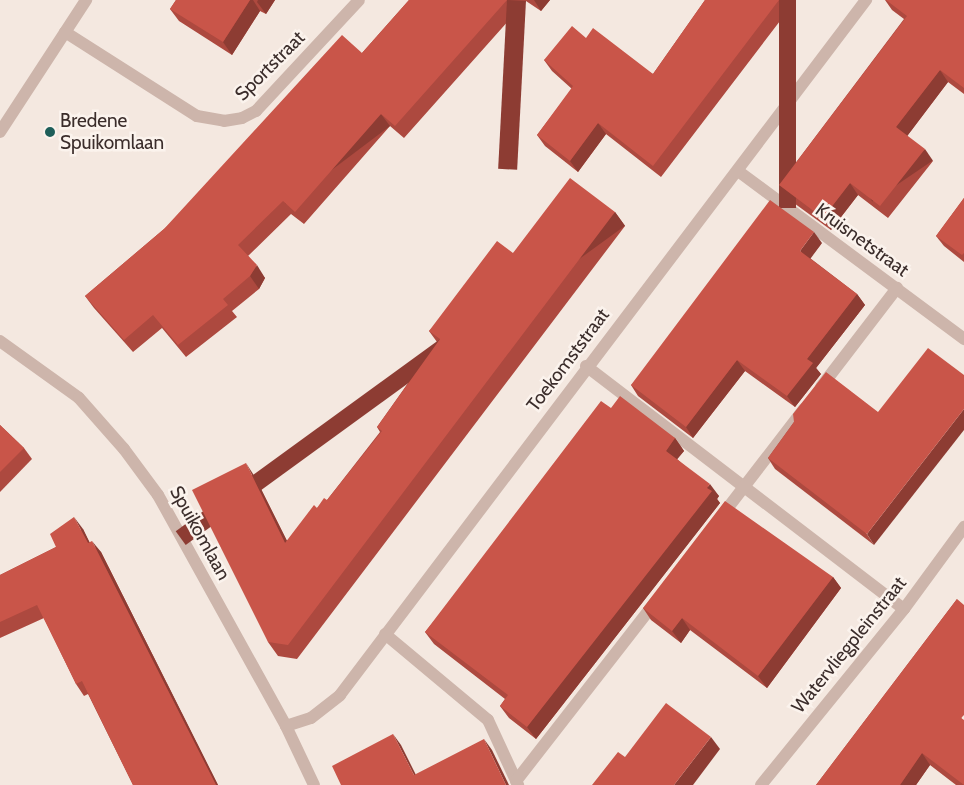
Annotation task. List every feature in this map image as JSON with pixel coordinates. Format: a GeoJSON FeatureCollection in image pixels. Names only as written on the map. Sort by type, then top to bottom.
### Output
{"type":"FeatureCollection","features":[{"type":"Feature","properties":{"kind":"street"},"geometry":{"type":"LineString","coordinates":[[0,132],[86,0]]}},
{"type":"Feature","properties":{"kind":"street","name":"Sportstraat"},"geometry":{"type":"LineString","coordinates":[[65,32],[197,116],[224,121],[242,118],[256,111],[359,0]]}},
{"type":"Feature","properties":{"kind":"street","name":"Toekomststraat"},"geometry":{"type":"LineString","coordinates":[[286,726],[311,718],[340,695],[586,366],[738,171],[866,0]]}},
{"type":"Feature","properties":{"kind":"street","name":"Kruisnetstraat"},"geometry":{"type":"LineString","coordinates":[[738,171],[964,339]]}},
{"type":"Feature","properties":{"kind":"street"},"geometry":{"type":"LineString","coordinates":[[714,526],[896,288]]}},
{"type":"Feature","properties":{"kind":"street","name":"Spuikomlaan"},"geometry":{"type":"LineString","coordinates":[[0,342],[79,398],[124,448],[158,495],[286,726],[314,785]]}},
{"type":"Feature","properties":{"kind":"street"},"geometry":{"type":"LineString","coordinates":[[586,366],[904,609]]}},
{"type":"Feature","properties":{"kind":"street","name":"Watervliegpleinstraat"},"geometry":{"type":"LineString","coordinates":[[761,785],[904,609],[964,527]]}},
{"type":"Feature","properties":{"kind":"street"},"geometry":{"type":"LineString","coordinates":[[385,634],[488,720],[517,783],[666,587]]}},
{"type":"Feature","properties":{"kind":"building"},"geometry":{"type":"Polygon","coordinates":[[[176,0],[250,0],[223,42],[170,9],[176,0]]]}},
{"type":"Feature","properties":{"kind":"building"},"geometry":{"type":"Polygon","coordinates":[[[409,0],[507,0],[395,126],[381,114],[295,212],[283,201],[238,245],[257,265],[250,276],[223,299],[228,305],[178,345],[153,315],[124,340],[85,296],[164,229],[342,35],[362,53],[409,0]]]}},
{"type":"Feature","properties":{"kind":"building"},"geometry":{"type":"Polygon","coordinates":[[[705,0],[779,0],[653,166],[598,123],[570,161],[537,135],[573,86],[544,60],[572,26],[586,38],[593,28],[653,74],[705,0]]]}},
{"type":"Feature","properties":{"kind":"building"},"geometry":{"type":"Polygon","coordinates":[[[886,0],[964,0],[964,88],[940,70],[896,127],[925,149],[880,206],[850,183],[823,218],[779,185],[907,16],[886,0]]]}},
{"type":"Feature","properties":{"kind":"building"},"geometry":{"type":"Polygon","coordinates":[[[570,178],[615,212],[288,645],[268,642],[192,490],[246,463],[285,543],[314,505],[317,508],[324,498],[327,500],[382,431],[377,427],[440,339],[429,331],[497,241],[513,253],[570,178]]]}},
{"type":"Feature","properties":{"kind":"building"},"geometry":{"type":"Polygon","coordinates":[[[964,198],[964,253],[962,255],[936,236],[964,198]]]}},
{"type":"Feature","properties":{"kind":"building"},"geometry":{"type":"Polygon","coordinates":[[[770,200],[814,232],[800,251],[857,294],[807,359],[813,363],[787,396],[737,360],[686,427],[631,385],[770,200]]]}},
{"type":"Feature","properties":{"kind":"building"},"geometry":{"type":"Polygon","coordinates":[[[928,348],[964,375],[964,409],[867,534],[768,458],[794,422],[793,414],[826,372],[878,412],[928,348]]]}},
{"type":"Feature","properties":{"kind":"building"},"geometry":{"type":"Polygon","coordinates":[[[620,396],[675,438],[666,451],[710,484],[707,488],[712,491],[527,727],[500,706],[508,695],[425,632],[601,401],[611,408],[620,396]]]}},
{"type":"Feature","properties":{"kind":"building"},"geometry":{"type":"Polygon","coordinates":[[[0,425],[24,448],[0,472],[0,425]]]}},
{"type":"Feature","properties":{"kind":"building"},"geometry":{"type":"Polygon","coordinates":[[[725,501],[833,577],[758,676],[682,618],[672,631],[643,608],[725,501]]]}},
{"type":"Feature","properties":{"kind":"building"},"geometry":{"type":"Polygon","coordinates":[[[74,517],[88,543],[92,541],[216,785],[133,785],[82,681],[76,684],[37,605],[0,622],[0,575],[56,547],[50,534],[74,517]]]}},
{"type":"Feature","properties":{"kind":"building"},"geometry":{"type":"Polygon","coordinates":[[[957,599],[964,605],[964,715],[961,718],[964,720],[964,785],[922,753],[900,785],[816,785],[957,599]]]}},
{"type":"Feature","properties":{"kind":"building"},"geometry":{"type":"Polygon","coordinates":[[[666,703],[711,737],[674,785],[592,785],[618,752],[625,757],[666,703]]]}},
{"type":"Feature","properties":{"kind":"building"},"geometry":{"type":"Polygon","coordinates":[[[393,734],[414,775],[484,739],[506,785],[341,785],[332,766],[393,734]]]}},
{"type":"Feature","properties":{"kind":"place","name":"Bredene Spuikomlaan"},"geometry":{"type":"Point","coordinates":[50,132]}}]}
